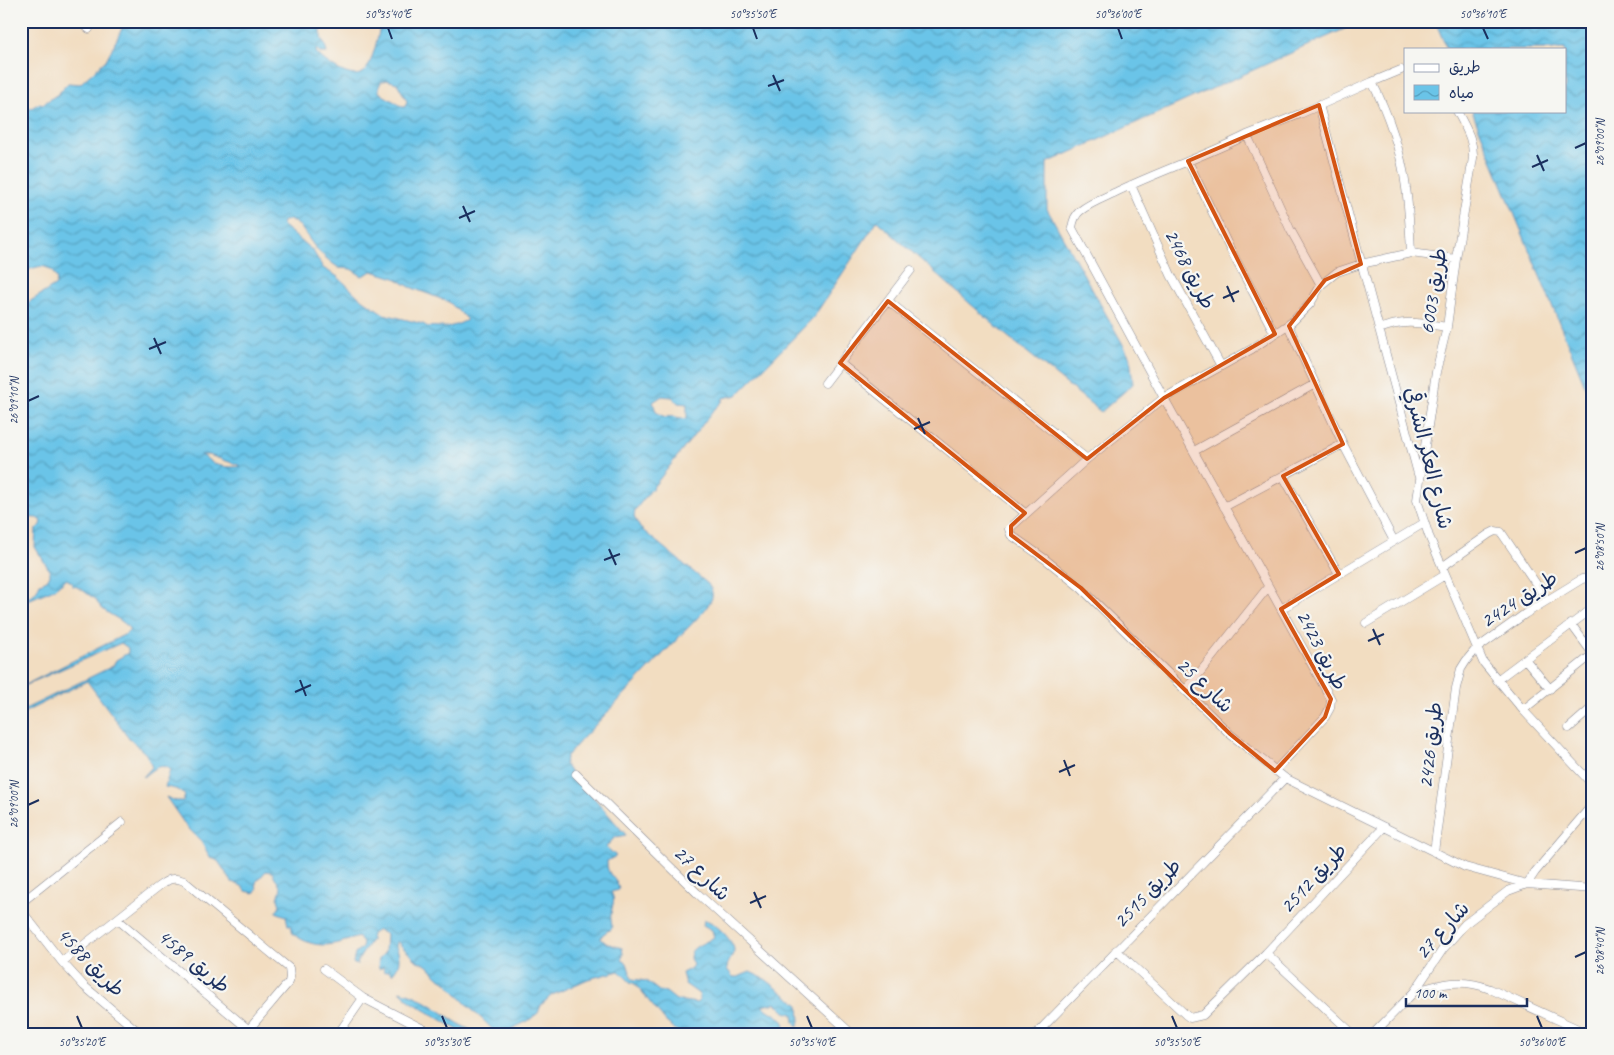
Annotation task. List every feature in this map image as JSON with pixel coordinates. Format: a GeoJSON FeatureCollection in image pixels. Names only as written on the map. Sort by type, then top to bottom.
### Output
{"type":"FeatureCollection","features":[{"type":"Feature","properties":{"kind":"street"},"geometry":{"type":"LineString","coordinates":[[79,21],[89,29]]}},
{"type":"Feature","properties":{"kind":"street"},"geometry":{"type":"LineString","coordinates":[[1131,185],[1402,70]]}},
{"type":"Feature","properties":{"kind":"street"},"geometry":{"type":"LineString","coordinates":[[1372,82],[1389,122],[1401,162],[1408,199],[1411,253]]}},
{"type":"Feature","properties":{"kind":"street","name":"شارع العكر الشرقي"},"geometry":{"type":"LineString","coordinates":[[1319,105],[1419,479],[1417,500],[1445,576],[1476,649],[1484,662],[1523,710],[1591,779]]}},
{"type":"Feature","properties":{"kind":"street","name":"طريق 6003"},"geometry":{"type":"LineString","coordinates":[[1419,479],[1436,372],[1447,327],[1456,259],[1474,153],[1470,136],[1458,112]]}},
{"type":"Feature","properties":{"kind":"street"},"geometry":{"type":"LineString","coordinates":[[1247,135],[1290,229],[1321,285],[1337,272],[1361,264],[1411,253],[1456,259]]}},
{"type":"Feature","properties":{"kind":"street","name":"طريق 2468"},"geometry":{"type":"LineString","coordinates":[[1188,161],[1229,247],[1275,334]]}},
{"type":"Feature","properties":{"kind":"street","name":"طريق 2468"},"geometry":{"type":"LineString","coordinates":[[1131,185],[1171,275],[1221,366]]}},
{"type":"Feature","properties":{"kind":"street","name":"طريق 2423"},"geometry":{"type":"LineString","coordinates":[[1131,185],[1079,211],[1074,217],[1072,228],[1268,587],[1326,686],[1331,699],[1326,717],[1275,771]]}},
{"type":"Feature","properties":{"kind":"street"},"geometry":{"type":"LineString","coordinates":[[826,383],[910,270]]}},
{"type":"Feature","properties":{"kind":"street","name":"شارع 25"},"geometry":{"type":"LineString","coordinates":[[1321,285],[1305,310],[1288,325],[1164,398],[1087,459],[1011,526],[1009,529],[1011,535],[1081,588],[1230,734],[1285,778],[1465,867],[1527,884],[1593,889]]}},
{"type":"Feature","properties":{"kind":"street"},"geometry":{"type":"LineString","coordinates":[[888,301],[1087,459]]}},
{"type":"Feature","properties":{"kind":"street"},"geometry":{"type":"LineString","coordinates":[[1378,329],[1395,323],[1415,322],[1447,327]]}},
{"type":"Feature","properties":{"kind":"street"},"geometry":{"type":"LineString","coordinates":[[1288,325],[1343,444],[1394,541]]}},
{"type":"Feature","properties":{"kind":"street"},"geometry":{"type":"LineString","coordinates":[[840,363],[1025,513]]}},
{"type":"Feature","properties":{"kind":"street"},"geometry":{"type":"LineString","coordinates":[[1194,451],[1315,384]]}},
{"type":"Feature","properties":{"kind":"street"},"geometry":{"type":"LineString","coordinates":[[1224,507],[1343,444]]}},
{"type":"Feature","properties":{"kind":"street"},"geometry":{"type":"LineString","coordinates":[[1283,476],[1339,574]]}},
{"type":"Feature","properties":{"kind":"street"},"geometry":{"type":"LineString","coordinates":[[1281,609],[1424,523]]}},
{"type":"Feature","properties":{"kind":"street"},"geometry":{"type":"LineString","coordinates":[[1442,567],[1489,534],[1495,531],[1501,532],[1547,600]]}},
{"type":"Feature","properties":{"kind":"street"},"geometry":{"type":"LineString","coordinates":[[1366,623],[1445,576]]}},
{"type":"Feature","properties":{"kind":"street","name":"طريق 2424"},"geometry":{"type":"LineString","coordinates":[[1476,649],[1547,600],[1582,579],[1588,578],[1593,580]]}},
{"type":"Feature","properties":{"kind":"street"},"geometry":{"type":"LineString","coordinates":[[1185,691],[1268,587]]}},
{"type":"Feature","properties":{"kind":"street"},"geometry":{"type":"LineString","coordinates":[[1497,680],[1593,608]]}},
{"type":"Feature","properties":{"kind":"street"},"geometry":{"type":"LineString","coordinates":[[1523,710],[1593,654],[1571,624]]}},
{"type":"Feature","properties":{"kind":"street","name":"طريق 2426"},"geometry":{"type":"LineString","coordinates":[[1434,852],[1456,688],[1461,669],[1476,649]]}},
{"type":"Feature","properties":{"kind":"street"},"geometry":{"type":"LineString","coordinates":[[1525,659],[1550,689]]}},
{"type":"Feature","properties":{"kind":"street"},"geometry":{"type":"LineString","coordinates":[[1569,728],[1593,707]]}},
{"type":"Feature","properties":{"kind":"street","name":"شارع 27"},"geometry":{"type":"LineString","coordinates":[[576,774],[697,893],[852,1034]]}},
{"type":"Feature","properties":{"kind":"street","name":"طريق 2515"},"geometry":{"type":"LineString","coordinates":[[1036,1034],[1285,778]]}},
{"type":"Feature","properties":{"kind":"street"},"geometry":{"type":"LineString","coordinates":[[1527,884],[1593,804]]}},
{"type":"Feature","properties":{"kind":"street"},"geometry":{"type":"LineString","coordinates":[[21,903],[122,822]]}},
{"type":"Feature","properties":{"kind":"street","name":"طريق 2512"},"geometry":{"type":"LineString","coordinates":[[1116,950],[1190,1018],[1203,1015],[1266,953],[1384,827]]}},
{"type":"Feature","properties":{"kind":"street"},"geometry":{"type":"LineString","coordinates":[[62,962],[158,886],[169,880],[179,879],[184,881],[289,968],[289,982],[247,1031]]}},
{"type":"Feature","properties":{"kind":"street","name":"شارع 27"},"geometry":{"type":"LineString","coordinates":[[1373,1034],[1414,992],[1443,948],[1465,924],[1508,891],[1527,884]]}},
{"type":"Feature","properties":{"kind":"street","name":"طريق 4588"},"geometry":{"type":"LineString","coordinates":[[21,910],[62,962],[84,986],[142,1034]]}},
{"type":"Feature","properties":{"kind":"street","name":"طريق 4589"},"geometry":{"type":"LineString","coordinates":[[117,919],[247,1031]]}},
{"type":"Feature","properties":{"kind":"street"},"geometry":{"type":"LineString","coordinates":[[1266,953],[1353,1034]]}},
{"type":"Feature","properties":{"kind":"street"},"geometry":{"type":"LineString","coordinates":[[324,969],[363,998],[433,1034]]}},
{"type":"Feature","properties":{"kind":"street"},"geometry":{"type":"LineString","coordinates":[[1414,992],[1448,982],[1473,984],[1490,989],[1589,1034]]}},
{"type":"Feature","properties":{"kind":"street"},"geometry":{"type":"LineString","coordinates":[[338,1034],[363,998]]}},
{"type":"Feature","properties":{"kind":"street"},"geometry":{"type":"LineString","coordinates":[[21,1028],[27,1034]]}},
{"type":"Feature","properties":{"kind":"highlighted area"},"geometry":{"type":"Polygon","coordinates":[[[1319,105],[1361,264],[1325,280],[1289,326],[1343,444],[1283,476],[1339,574],[1281,609],[1331,699],[1325,717],[1275,771],[1230,734],[1081,588],[1011,535],[1011,526],[1025,513],[840,363],[888,301],[1087,459],[1164,398],[1275,334],[1188,161],[1319,105]]]}},
{"type":"Feature","properties":{"kind":"water"},"geometry":{"type":"Polygon","coordinates":[[[122,21],[321,21],[321,38],[327,53],[320,53],[317,48],[316,52],[332,66],[354,75],[361,74],[369,66],[381,21],[1362,21],[1047,163],[1047,209],[1130,357],[1133,384],[1101,412],[1001,331],[877,221],[813,318],[737,395],[723,398],[722,402],[635,510],[634,517],[640,528],[708,584],[712,595],[704,611],[566,757],[565,764],[578,784],[589,792],[626,835],[615,837],[606,847],[616,856],[607,861],[607,866],[619,890],[611,892],[613,901],[612,928],[602,935],[601,939],[606,943],[622,948],[622,960],[627,963],[632,979],[646,981],[676,1000],[697,1003],[700,999],[699,994],[685,984],[682,973],[693,965],[690,958],[693,949],[714,937],[712,930],[703,925],[704,920],[712,923],[733,946],[734,952],[727,969],[733,977],[750,972],[765,979],[799,1005],[800,1021],[798,1027],[794,1022],[793,1014],[785,1012],[776,1003],[762,1006],[782,1019],[785,1025],[777,1034],[681,1034],[666,1022],[635,984],[630,982],[619,971],[588,979],[552,995],[541,1005],[538,1013],[528,1021],[500,1034],[497,1033],[446,982],[416,960],[397,941],[396,947],[399,958],[397,968],[392,974],[388,970],[384,972],[383,967],[379,969],[379,960],[385,952],[386,934],[378,930],[372,934],[371,940],[357,962],[358,965],[353,963],[355,954],[362,948],[363,943],[358,937],[333,944],[318,945],[293,934],[286,916],[276,912],[280,905],[278,899],[281,888],[272,872],[266,871],[256,882],[257,890],[254,893],[246,891],[242,886],[232,882],[218,861],[210,857],[200,840],[186,826],[166,797],[176,801],[183,801],[185,796],[179,790],[165,787],[170,770],[163,766],[159,767],[143,777],[152,767],[146,754],[130,739],[87,681],[21,714],[21,711],[113,666],[116,660],[128,653],[128,648],[121,643],[21,687],[126,634],[130,630],[122,622],[102,609],[96,599],[73,586],[66,579],[54,589],[21,603],[36,592],[40,583],[47,580],[50,571],[35,547],[36,529],[41,521],[37,518],[21,517],[21,351],[25,348],[28,341],[21,328],[21,307],[56,285],[57,279],[50,269],[42,266],[21,271],[21,114],[40,103],[43,104],[58,94],[68,83],[80,84],[106,60],[123,26],[122,21]],[[387,80],[381,82],[379,92],[405,107],[407,101],[397,83],[387,80]],[[291,220],[283,221],[282,225],[313,251],[323,268],[338,277],[359,297],[384,314],[428,327],[451,326],[467,320],[449,302],[410,287],[395,278],[372,271],[362,276],[351,269],[339,268],[317,250],[300,226],[291,220]],[[662,396],[653,402],[656,412],[665,417],[687,419],[687,404],[678,403],[672,397],[662,396]],[[200,455],[218,465],[241,466],[209,455],[200,455]]]}},
{"type":"Feature","properties":{"kind":"water"},"geometry":{"type":"Polygon","coordinates":[[[1435,21],[1593,21],[1593,405],[1472,112],[1566,112],[1566,48],[1447,48],[1435,21]]]}},
{"type":"Feature","properties":{"kind":"water"},"geometry":{"type":"Polygon","coordinates":[[[400,991],[425,1001],[461,1025],[479,1034],[465,1034],[410,1001],[400,991]]]}}]}
